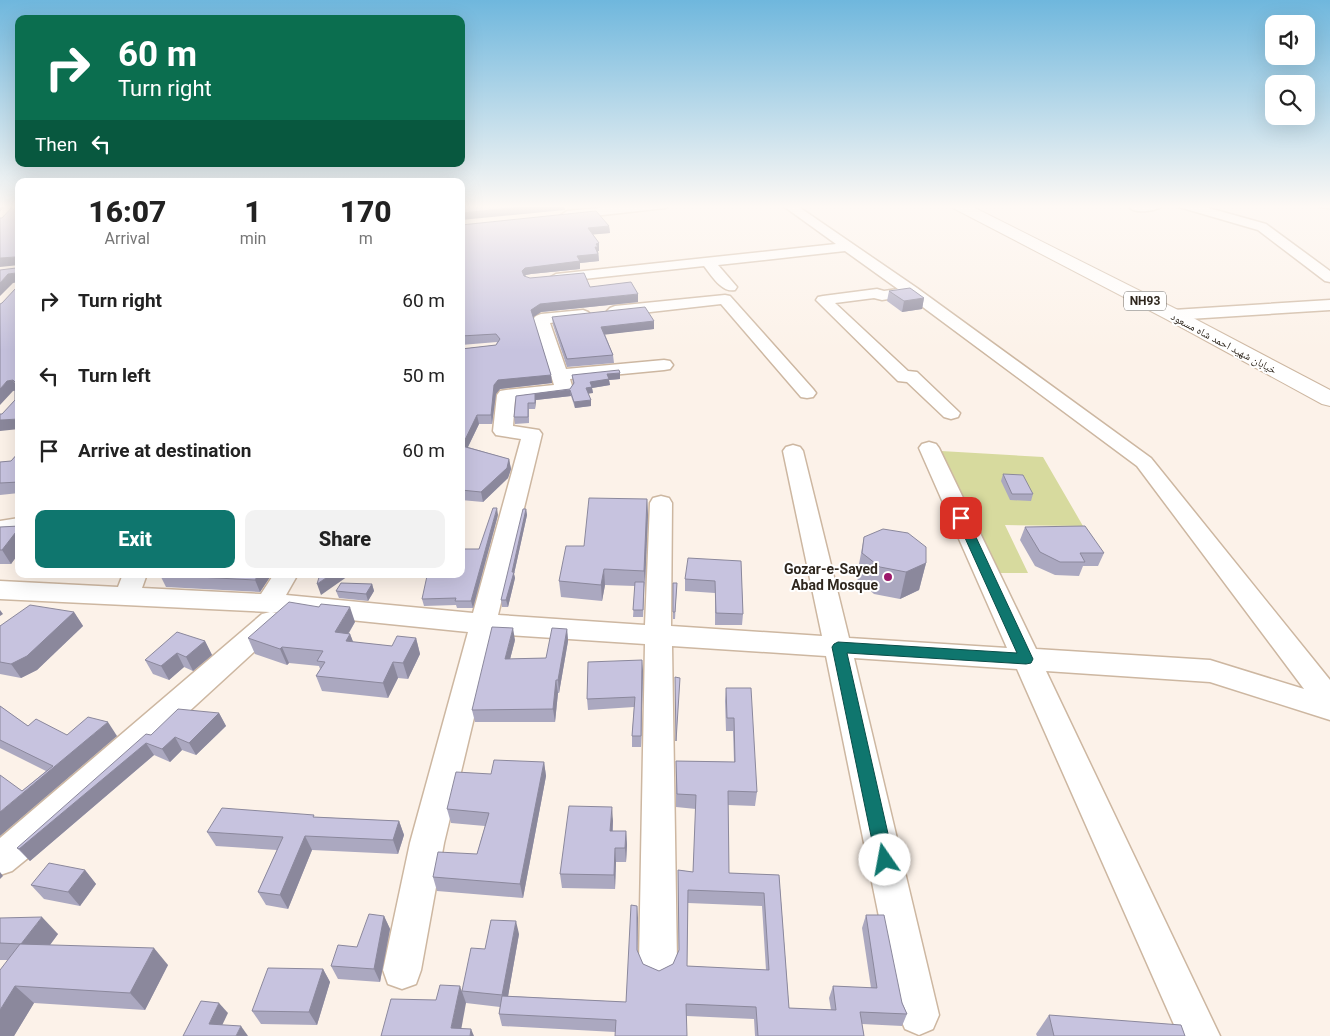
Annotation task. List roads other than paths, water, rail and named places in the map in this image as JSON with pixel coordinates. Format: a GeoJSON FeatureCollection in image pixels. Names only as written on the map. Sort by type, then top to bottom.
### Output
{"type":"FeatureCollection","features":[{"type":"Feature","properties":{"kind":"main road","name":"خیابان شهید احمد شاه مسعود"},"geometry":{"type":"LineString","coordinates":[[1052,253],[1330,399]]}},
{"type":"Feature","properties":{"kind":"street"},"geometry":{"type":"LineString","coordinates":[[541,279],[784,253]]}},
{"type":"Feature","properties":{"kind":"street"},"geometry":{"type":"LineString","coordinates":[[858,253],[1144,462],[1330,701]]}},
{"type":"Feature","properties":{"kind":"street"},"geometry":{"type":"LineString","coordinates":[[1297,253],[1330,278]]}},
{"type":"Feature","properties":{"kind":"street"},"geometry":{"type":"LineString","coordinates":[[708,262],[730,287]]}},
{"type":"Feature","properties":{"kind":"street"},"geometry":{"type":"LineString","coordinates":[[912,291],[882,296],[877,293],[823,300],[904,377],[911,376],[951,413]]}},
{"type":"Feature","properties":{"kind":"street"},"geometry":{"type":"LineString","coordinates":[[402,970],[427,842],[532,434],[503,431],[506,395],[564,389],[541,319],[725,299],[808,392]]}},
{"type":"Feature","properties":{"kind":"street"},"geometry":{"type":"LineString","coordinates":[[1173,315],[1330,305]]}},
{"type":"Feature","properties":{"kind":"street"},"geometry":{"type":"LineString","coordinates":[[560,375],[664,365]]}},
{"type":"Feature","properties":{"kind":"street"},"geometry":{"type":"LineString","coordinates":[[929,448],[1200,1036]]}},
{"type":"Feature","properties":{"kind":"street"},"geometry":{"type":"LineString","coordinates":[[793,451],[919,1015]]}},
{"type":"Feature","properties":{"kind":"street"},"geometry":{"type":"LineString","coordinates":[[658,963],[658,636],[661,503]]}},
{"type":"Feature","properties":{"kind":"street"},"geometry":{"type":"LineString","coordinates":[[0,528],[15,526]]}},
{"type":"Feature","properties":{"kind":"street"},"geometry":{"type":"LineString","coordinates":[[0,859],[27,838],[279,604],[285,578]]}},
{"type":"Feature","properties":{"kind":"street"},"geometry":{"type":"LineString","coordinates":[[0,590],[55,593],[131,585],[279,604],[484,624],[1210,671],[1330,708]]}},
{"type":"Feature","properties":{"kind":"street"},"geometry":{"type":"LineString","coordinates":[[24,615],[55,593]]}},
{"type":"Feature","properties":{"kind":"place","name":"Gozar-e-Sayed Abad Mosque"},"geometry":{"type":"Point","coordinates":[888,577]}}]}
